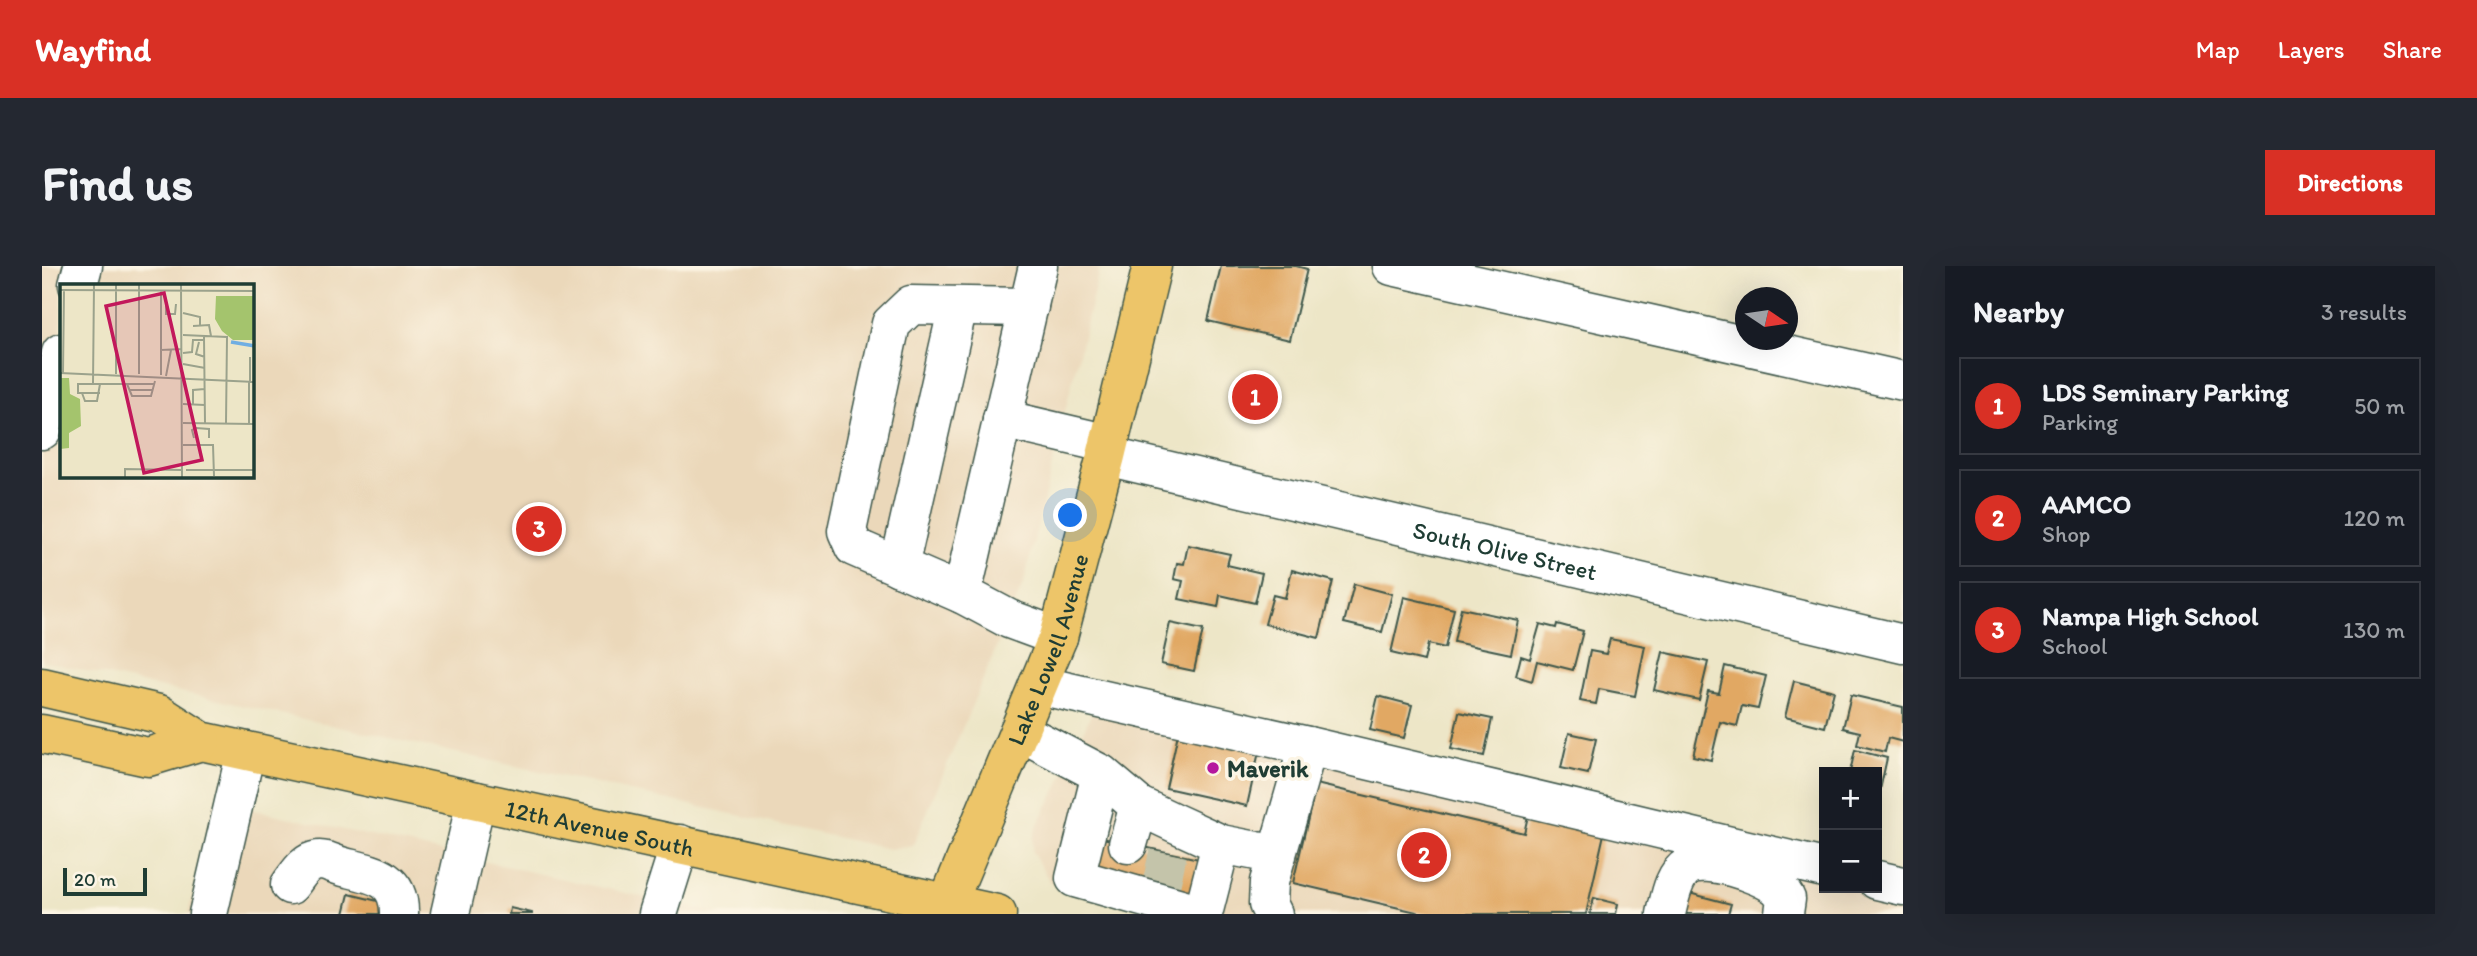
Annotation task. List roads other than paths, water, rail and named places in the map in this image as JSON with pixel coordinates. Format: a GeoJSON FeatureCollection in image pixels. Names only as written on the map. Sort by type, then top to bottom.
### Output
{"type":"FeatureCollection","features":[{"type":"Feature","properties":{"kind":"main road","name":"Lake Lowell Avenue"},"geometry":{"type":"LineString","coordinates":[[945,908],[1058,637],[1108,450],[1152,266]]}},
{"type":"Feature","properties":{"kind":"main road","name":"12th Avenue South"},"geometry":{"type":"LineString","coordinates":[[42,687],[159,714],[201,741],[680,844],[945,908],[997,914]]}},
{"type":"Feature","properties":{"kind":"main road","name":"12th Avenue South"},"geometry":{"type":"LineString","coordinates":[[42,734],[148,757],[201,741]]}},
{"type":"Feature","properties":{"kind":"street"},"geometry":{"type":"LineString","coordinates":[[78,284],[83,266]]}},
{"type":"Feature","properties":{"kind":"street"},"geometry":{"type":"LineString","coordinates":[[962,594],[1038,266]]}},
{"type":"Feature","properties":{"kind":"street"},"geometry":{"type":"LineString","coordinates":[[1392,266],[1903,381]]}},
{"type":"Feature","properties":{"kind":"street"},"geometry":{"type":"LineString","coordinates":[[1029,307],[911,306],[891,324],[847,531],[854,547],[962,594],[1009,619],[1058,637]]}},
{"type":"Feature","properties":{"kind":"street"},"geometry":{"type":"LineString","coordinates":[[899,566],[958,306]]}},
{"type":"Feature","properties":{"kind":"street"},"geometry":{"type":"LineString","coordinates":[[42,430],[60,357]]}},
{"type":"Feature","properties":{"kind":"street","name":"South Olive Street"},"geometry":{"type":"LineString","coordinates":[[1002,419],[1108,450],[1903,644]]}},
{"type":"Feature","properties":{"kind":"street"},"geometry":{"type":"LineString","coordinates":[[1038,685],[1308,746],[1720,854],[1819,867]]}},
{"type":"Feature","properties":{"kind":"street"},"geometry":{"type":"LineString","coordinates":[[1019,731],[1101,774],[1139,806],[1165,866],[1202,914]]}},
{"type":"Feature","properties":{"kind":"street"},"geometry":{"type":"LineString","coordinates":[[1273,914],[1268,904],[1269,893],[1308,746]]}},
{"type":"Feature","properties":{"kind":"street"},"geometry":{"type":"LineString","coordinates":[[208,914],[246,751]]}},
{"type":"Feature","properties":{"kind":"street"},"geometry":{"type":"LineString","coordinates":[[1101,774],[1074,878],[1165,866],[1221,844],[1277,855]]}},
{"type":"Feature","properties":{"kind":"street"},"geometry":{"type":"LineString","coordinates":[[450,914],[476,801]]}},
{"type":"Feature","properties":{"kind":"street"},"geometry":{"type":"LineString","coordinates":[[1121,871],[1139,806]]}},
{"type":"Feature","properties":{"kind":"street"},"geometry":{"type":"LineString","coordinates":[[658,914],[680,844]]}},
{"type":"Feature","properties":{"kind":"street"},"geometry":{"type":"LineString","coordinates":[[1202,914],[1221,844]]}},
{"type":"Feature","properties":{"kind":"street"},"geometry":{"type":"LineString","coordinates":[[1720,854],[1779,888],[1786,899],[1784,913]]}},
{"type":"Feature","properties":{"kind":"street"},"geometry":{"type":"LineString","coordinates":[[1666,914],[1672,889],[1687,866],[1720,854]]}},
{"type":"Feature","properties":{"kind":"street"},"geometry":{"type":"LineString","coordinates":[[290,885],[305,865],[319,860],[383,878],[398,898],[400,914]]}},
{"type":"Feature","properties":{"kind":"street"},"geometry":{"type":"LineString","coordinates":[[1882,881],[1903,886]]}},
{"type":"Feature","properties":{"kind":"tunnel"},"geometry":{"type":"LineString","coordinates":[[1161,886],[1168,853]]}},
{"type":"Feature","properties":{"kind":"place","name":"LDS Seminary Parking"},"geometry":{"type":"Point","coordinates":[1255,397]}},
{"type":"Feature","properties":{"kind":"place","name":"Nampa High School"},"geometry":{"type":"Point","coordinates":[539,529]}},
{"type":"Feature","properties":{"kind":"place","name":"Maverik"},"geometry":{"type":"Point","coordinates":[1213,768]}},
{"type":"Feature","properties":{"kind":"place","name":"AAMCO"},"geometry":{"type":"Point","coordinates":[1424,855]}}]}
